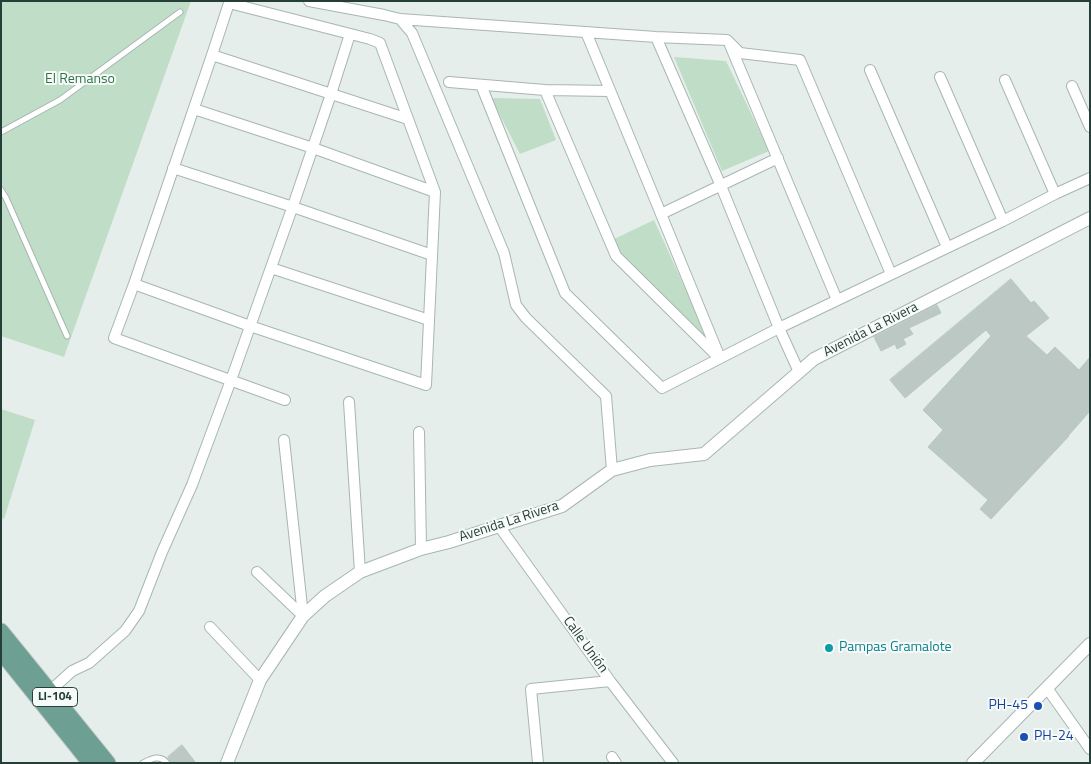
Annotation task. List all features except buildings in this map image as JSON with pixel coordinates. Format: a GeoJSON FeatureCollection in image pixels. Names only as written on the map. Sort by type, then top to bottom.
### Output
{"type":"FeatureCollection","features":[{"type":"Feature","properties":{"kind":"main road","name":"LI-104"},"geometry":{"type":"LineString","coordinates":[[1,631],[108,763]]}},
{"type":"Feature","properties":{"kind":"main road","name":"LI-104"},"geometry":{"type":"LineString","coordinates":[[1,652],[90,763]]}},
{"type":"Feature","properties":{"kind":"street"},"geometry":{"type":"LineString","coordinates":[[309,1],[384,15],[400,20],[727,40],[740,53],[800,60],[891,274]]}},
{"type":"Feature","properties":{"kind":"street"},"geometry":{"type":"LineString","coordinates":[[134,284],[250,326],[426,385],[435,192],[380,43],[229,3],[114,338],[285,400]]}},
{"type":"Feature","properties":{"kind":"street"},"geometry":{"type":"LineString","coordinates":[[400,20],[412,33],[504,253],[516,305],[526,318],[606,396],[612,470]]}},
{"type":"Feature","properties":{"kind":"street"},"geometry":{"type":"LineString","coordinates":[[586,32],[720,358]]}},
{"type":"Feature","properties":{"kind":"street"},"geometry":{"type":"LineString","coordinates":[[50,691],[72,671],[89,663],[125,631],[139,612],[162,552],[192,485],[231,380],[293,207],[350,34]]}},
{"type":"Feature","properties":{"kind":"street"},"geometry":{"type":"LineString","coordinates":[[656,36],[799,372]]}},
{"type":"Feature","properties":{"kind":"street"},"geometry":{"type":"LineString","coordinates":[[727,40],[837,300]]}},
{"type":"Feature","properties":{"kind":"street"},"geometry":{"type":"LineString","coordinates":[[212,55],[408,119]]}},
{"type":"Feature","properties":{"kind":"street"},"geometry":{"type":"LineString","coordinates":[[870,70],[947,248]]}},
{"type":"Feature","properties":{"kind":"street"},"geometry":{"type":"LineString","coordinates":[[940,77],[1003,221]]}},
{"type":"Feature","properties":{"kind":"street"},"geometry":{"type":"LineString","coordinates":[[1005,80],[1054,194]]}},
{"type":"Feature","properties":{"kind":"street"},"geometry":{"type":"LineString","coordinates":[[449,82],[545,90],[610,91]]}},
{"type":"Feature","properties":{"kind":"street"},"geometry":{"type":"LineString","coordinates":[[481,85],[565,293],[662,388],[779,328],[1090,178]]}},
{"type":"Feature","properties":{"kind":"street"},"geometry":{"type":"LineString","coordinates":[[1072,86],[1090,127]]}},
{"type":"Feature","properties":{"kind":"street"},"geometry":{"type":"LineString","coordinates":[[545,90],[616,256],[720,358]]}},
{"type":"Feature","properties":{"kind":"street"},"geometry":{"type":"LineString","coordinates":[[194,109],[313,148],[435,192]]}},
{"type":"Feature","properties":{"kind":"street"},"geometry":{"type":"LineString","coordinates":[[662,214],[778,158]]}},
{"type":"Feature","properties":{"kind":"street"},"geometry":{"type":"LineString","coordinates":[[173,168],[432,254]]}},
{"type":"Feature","properties":{"kind":"street","name":"Avenida La Rivera"},"geometry":{"type":"LineString","coordinates":[[227,763],[260,680],[303,616],[326,596],[360,572],[421,549],[562,506],[612,470],[650,460],[704,454],[814,359],[1090,218]]}},
{"type":"Feature","properties":{"kind":"street"},"geometry":{"type":"LineString","coordinates":[[271,268],[429,320]]}},
{"type":"Feature","properties":{"kind":"street"},"geometry":{"type":"LineString","coordinates":[[349,402],[360,572]]}},
{"type":"Feature","properties":{"kind":"street"},"geometry":{"type":"LineString","coordinates":[[419,432],[421,549]]}},
{"type":"Feature","properties":{"kind":"street"},"geometry":{"type":"LineString","coordinates":[[284,440],[303,616]]}},
{"type":"Feature","properties":{"kind":"street","name":"Calle Unión"},"geometry":{"type":"LineString","coordinates":[[499,526],[610,681],[673,763]]}},
{"type":"Feature","properties":{"kind":"street"},"geometry":{"type":"LineString","coordinates":[[257,572],[303,616]]}},
{"type":"Feature","properties":{"kind":"street"},"geometry":{"type":"LineString","coordinates":[[210,627],[260,680]]}},
{"type":"Feature","properties":{"kind":"street"},"geometry":{"type":"LineString","coordinates":[[980,760],[1090,644]]}},
{"type":"Feature","properties":{"kind":"street"},"geometry":{"type":"LineString","coordinates":[[538,763],[531,689],[610,681]]}},
{"type":"Feature","properties":{"kind":"street"},"geometry":{"type":"LineString","coordinates":[[1047,688],[1090,750]]}},
{"type":"Feature","properties":{"kind":"lane"},"geometry":{"type":"LineString","coordinates":[[1,132],[60,100],[180,12]]}},
{"type":"Feature","properties":{"kind":"lane"},"geometry":{"type":"LineString","coordinates":[[1,190],[67,336]]}},
{"type":"Feature","properties":{"kind":"lane"},"geometry":{"type":"LineString","coordinates":[[143,763],[161,758],[167,763]]}},
{"type":"Feature","properties":{"kind":"green space","name":"El Remanso"},"geometry":{"type":"Polygon","coordinates":[[[1,1],[191,1],[64,357],[1,336],[1,1]]]}},
{"type":"Feature","properties":{"kind":"green space"},"geometry":{"type":"Polygon","coordinates":[[[674,57],[726,61],[769,151],[722,171],[674,57]]]}},
{"type":"Feature","properties":{"kind":"green space"},"geometry":{"type":"Polygon","coordinates":[[[491,98],[540,99],[556,140],[520,154],[491,98]]]}},
{"type":"Feature","properties":{"kind":"green space"},"geometry":{"type":"Polygon","coordinates":[[[654,220],[711,345],[617,253],[612,240],[654,220]]]}},
{"type":"Feature","properties":{"kind":"green space"},"geometry":{"type":"Polygon","coordinates":[[[1,409],[35,420],[4,519],[1,518],[1,409]]]}},
{"type":"Feature","properties":{"kind":"place","name":"Pampas Gramalote"},"geometry":{"type":"Point","coordinates":[829,648]}},
{"type":"Feature","properties":{"kind":"place","name":"PH-45"},"geometry":{"type":"Point","coordinates":[1038,706]}},
{"type":"Feature","properties":{"kind":"place","name":"PH-24"},"geometry":{"type":"Point","coordinates":[1024,737]}}]}
